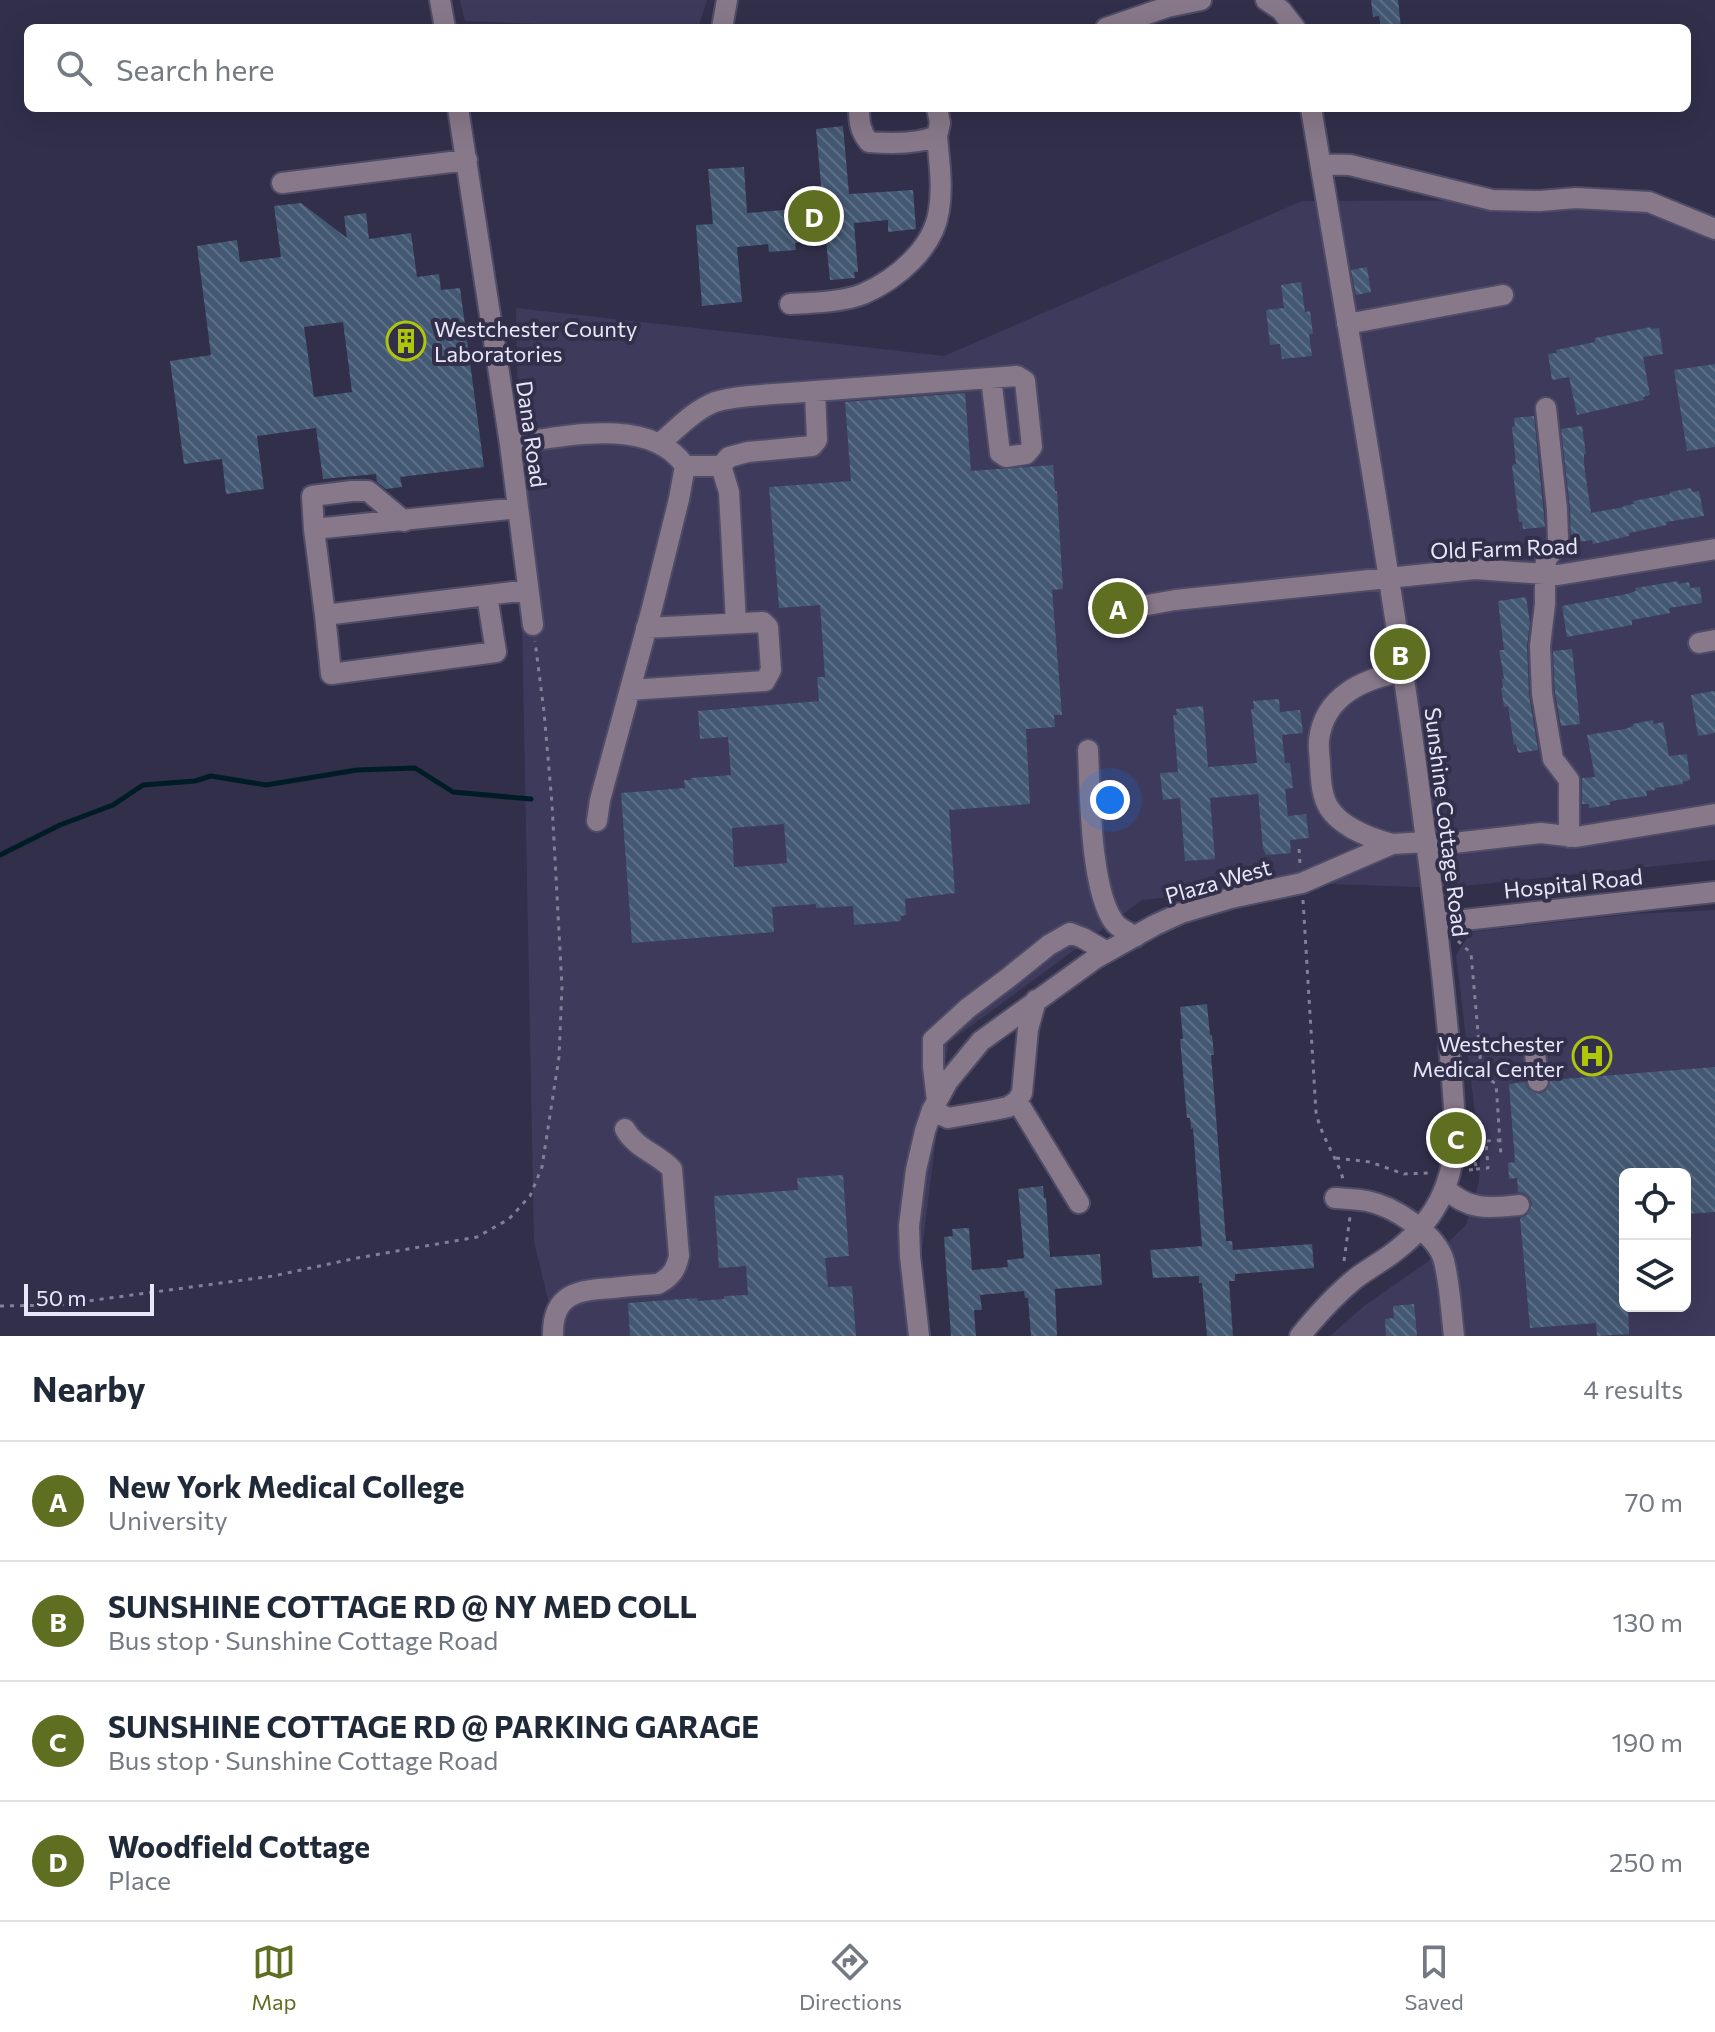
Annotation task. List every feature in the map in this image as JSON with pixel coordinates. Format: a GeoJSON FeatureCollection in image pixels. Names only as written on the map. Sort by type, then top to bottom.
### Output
{"type":"FeatureCollection","features":[{"type":"Feature","properties":{"kind":"street"},"geometry":{"type":"LineString","coordinates":[[440,0],[444,24]]}},
{"type":"Feature","properties":{"kind":"street"},"geometry":{"type":"LineString","coordinates":[[723,24],[727,0]]}},
{"type":"Feature","properties":{"kind":"street"},"geometry":{"type":"LineString","coordinates":[[1116,24],[1170,3],[1201,0]]}},
{"type":"Feature","properties":{"kind":"street"},"geometry":{"type":"LineString","coordinates":[[1266,0],[1281,10],[1292,24]]}},
{"type":"Feature","properties":{"kind":"street","name":"Dana Road"},"geometry":{"type":"LineString","coordinates":[[459,112],[510,444],[533,625]]}},
{"type":"Feature","properties":{"kind":"street"},"geometry":{"type":"LineString","coordinates":[[859,112],[862,134],[869,142],[925,141],[937,136]]}},
{"type":"Feature","properties":{"kind":"street"},"geometry":{"type":"LineString","coordinates":[[790,304],[862,295],[896,275],[916,257],[934,230],[939,210],[938,112]]}},
{"type":"Feature","properties":{"kind":"street","name":"Sunshine Cottage Road"},"geometry":{"type":"LineString","coordinates":[[1300,1336],[1328,1303],[1357,1277],[1393,1253],[1430,1217],[1448,1180],[1456,1138],[1445,922],[1427,844],[1390,577],[1312,112]]}},
{"type":"Feature","properties":{"kind":"street"},"geometry":{"type":"LineString","coordinates":[[282,183],[467,160]]}},
{"type":"Feature","properties":{"kind":"street"},"geometry":{"type":"LineString","coordinates":[[1321,164],[1350,165],[1492,200],[1576,198],[1649,202],[1715,229]]}},
{"type":"Feature","properties":{"kind":"street"},"geometry":{"type":"LineString","coordinates":[[1347,324],[1503,295]]}},
{"type":"Feature","properties":{"kind":"street"},"geometry":{"type":"LineString","coordinates":[[660,443],[695,414],[713,403],[730,399],[991,378]]}},
{"type":"Feature","properties":{"kind":"street"},"geometry":{"type":"LineString","coordinates":[[685,466],[721,466],[729,457],[748,452],[812,446],[817,440],[815,391]]}},
{"type":"Feature","properties":{"kind":"street"},"geometry":{"type":"LineString","coordinates":[[1546,408],[1558,539],[1546,560],[1540,646],[1542,694],[1553,759],[1569,780],[1569,837]]}},
{"type":"Feature","properties":{"kind":"street"},"geometry":{"type":"LineString","coordinates":[[510,444],[599,432],[660,443],[676,454],[685,466],[597,821]]}},
{"type":"Feature","properties":{"kind":"street"},"geometry":{"type":"LineString","coordinates":[[721,466],[729,492],[736,623]]}},
{"type":"Feature","properties":{"kind":"street"},"geometry":{"type":"LineString","coordinates":[[404,521],[368,491],[312,496],[331,674],[496,652],[487,595]]}},
{"type":"Feature","properties":{"kind":"street"},"geometry":{"type":"LineString","coordinates":[[314,529],[518,508]]}},
{"type":"Feature","properties":{"kind":"street","name":"Old Farm Road"},"geometry":{"type":"LineString","coordinates":[[1107,620],[1142,606],[1175,600],[1475,569],[1558,575],[1715,549]]}},
{"type":"Feature","properties":{"kind":"street"},"geometry":{"type":"LineString","coordinates":[[325,615],[528,590]]}},
{"type":"Feature","properties":{"kind":"street"},"geometry":{"type":"LineString","coordinates":[[630,690],[765,681],[771,670],[768,627],[763,622],[646,628]]}},
{"type":"Feature","properties":{"kind":"street"},"geometry":{"type":"LineString","coordinates":[[1392,844],[1355,830],[1329,808],[1322,789],[1319,743],[1328,712],[1338,699],[1364,682],[1403,672]]}},
{"type":"Feature","properties":{"kind":"street"},"geometry":{"type":"LineString","coordinates":[[1088,750],[1095,860],[1105,901],[1115,924],[1135,937]]}},
{"type":"Feature","properties":{"kind":"street","name":"Plaza West"},"geometry":{"type":"LineString","coordinates":[[919,1336],[909,1226],[916,1170],[934,1106],[948,1081],[981,1041],[1096,958],[1181,913],[1231,898],[1302,883],[1392,844],[1427,844],[1541,833],[1569,837],[1715,814]]}},
{"type":"Feature","properties":{"kind":"street","name":"Hospital Road"},"geometry":{"type":"LineString","coordinates":[[1445,922],[1715,892]]}},
{"type":"Feature","properties":{"kind":"street"},"geometry":{"type":"LineString","coordinates":[[1036,1000],[1028,1029],[1022,1093],[1017,1101],[1008,1107],[948,1118],[934,1106],[933,1040],[968,1008],[1049,945],[1070,933],[1107,952]]}},
{"type":"Feature","properties":{"kind":"street"},"geometry":{"type":"LineString","coordinates":[[1535,1053],[1538,1081]]}},
{"type":"Feature","properties":{"kind":"street"},"geometry":{"type":"LineString","coordinates":[[1017,1101],[1079,1203]]}},
{"type":"Feature","properties":{"kind":"street"},"geometry":{"type":"LineString","coordinates":[[553,1336],[555,1314],[570,1296],[583,1290],[658,1284],[668,1279],[676,1269],[679,1256],[672,1169],[631,1140],[625,1129]]}},
{"type":"Feature","properties":{"kind":"street"},"geometry":{"type":"LineString","coordinates":[[1448,1180],[1462,1201],[1481,1208],[1519,1205]]}},
{"type":"Feature","properties":{"kind":"street"},"geometry":{"type":"LineString","coordinates":[[1342,1198],[1368,1201],[1399,1213],[1435,1242],[1444,1258],[1454,1336]]}},
{"type":"Feature","properties":{"kind":"path"},"geometry":{"type":"LineString","coordinates":[[0,1306],[58,1305],[273,1276],[477,1237],[509,1219],[530,1196],[542,1167],[559,1057],[562,987],[551,789],[533,625]]}},
{"type":"Feature","properties":{"kind":"path"},"geometry":{"type":"LineString","coordinates":[[1299,849],[1316,1112],[1319,1128],[1336,1158],[1342,1198],[1350,1213],[1344,1261]]}},
{"type":"Feature","properties":{"kind":"path"},"geometry":{"type":"LineString","coordinates":[[1445,922],[1471,953],[1481,1067],[1486,1077],[1496,1084],[1501,1156]]}},
{"type":"Feature","properties":{"kind":"path"},"geometry":{"type":"LineString","coordinates":[[1336,1158],[1370,1162],[1404,1174],[1448,1180],[1476,1169],[1488,1168],[1486,1141],[1499,1140]]}},
{"type":"Feature","properties":{"kind":"path"},"geometry":{"type":"LineString","coordinates":[[1474,1141],[1476,1169]]}},
{"type":"Feature","properties":{"kind":"shaded area"},"geometry":{"type":"Polygon","coordinates":[[[460,0],[707,0],[699,24],[465,21],[460,0]]]}},
{"type":"Feature","properties":{"kind":"shaded area"},"geometry":{"type":"Polygon","coordinates":[[[1610,200],[1715,233],[1715,860],[1445,888],[1302,883],[1142,900],[948,1043],[911,1336],[557,1336],[534,1242],[516,308],[944,356],[1302,201],[1610,200]]]}},
{"type":"Feature","properties":{"kind":"shaded area","name":"Westchester Medical Center"},"geometry":{"type":"Polygon","coordinates":[[[1715,910],[1715,1336],[1330,1336],[1364,1306],[1430,1260],[1466,1225],[1479,1182],[1480,1156],[1456,955],[1471,932],[1633,914],[1715,910]]]}},
{"type":"Feature","properties":{"kind":"building"},"geometry":{"type":"Polygon","coordinates":[[[1371,0],[1398,0],[1401,24],[1380,24],[1379,16],[1373,17],[1371,0]]]}},
{"type":"Feature","properties":{"kind":"building"},"geometry":{"type":"Polygon","coordinates":[[[843,126],[849,194],[913,190],[916,229],[888,232],[888,220],[854,223],[858,272],[854,272],[855,278],[830,280],[826,240],[795,243],[796,250],[769,252],[768,244],[737,247],[742,302],[702,306],[696,225],[713,224],[708,169],[744,167],[747,213],[823,207],[816,129],[843,126]]]}},
{"type":"Feature","properties":{"kind":"building","name":"Westchester County Laboratories"},"geometry":{"type":"Polygon","coordinates":[[[301,203],[347,238],[344,216],[366,213],[369,239],[411,233],[417,277],[439,274],[441,290],[460,288],[484,467],[400,477],[402,487],[386,489],[377,482],[376,474],[323,479],[316,428],[257,436],[264,489],[226,494],[222,459],[184,464],[170,361],[211,355],[197,246],[237,240],[240,262],[281,257],[274,206],[301,203]],[[343,322],[304,327],[314,397],[352,392],[343,322]]]}},
{"type":"Feature","properties":{"kind":"building"},"geometry":{"type":"Polygon","coordinates":[[[1367,267],[1371,292],[1356,295],[1351,270],[1367,267]]]}},
{"type":"Feature","properties":{"kind":"building"},"geometry":{"type":"Polygon","coordinates":[[[1301,282],[1305,312],[1310,311],[1312,356],[1282,359],[1280,344],[1270,345],[1266,310],[1284,308],[1281,285],[1301,282]]]}},
{"type":"Feature","properties":{"kind":"building"},"geometry":{"type":"Polygon","coordinates":[[[1659,328],[1663,354],[1643,357],[1650,395],[1643,397],[1644,400],[1577,415],[1569,377],[1552,380],[1548,354],[1595,342],[1595,338],[1659,328]]]}},
{"type":"Feature","properties":{"kind":"building"},"geometry":{"type":"Polygon","coordinates":[[[1715,364],[1715,447],[1687,451],[1674,370],[1715,364]]]}},
{"type":"Feature","properties":{"kind":"building"},"geometry":{"type":"Polygon","coordinates":[[[965,393],[971,471],[1053,465],[1063,589],[1052,590],[1062,715],[1054,715],[1055,727],[1026,729],[1030,804],[949,810],[955,893],[905,899],[906,915],[901,916],[901,921],[854,925],[853,906],[816,908],[816,904],[772,907],[774,932],[632,943],[621,793],[685,788],[684,780],[691,778],[731,775],[728,737],[700,739],[698,711],[819,701],[817,677],[825,677],[820,605],[779,608],[769,487],[851,481],[845,402],[965,393]],[[784,824],[732,828],[734,867],[787,863],[784,824]]]}},
{"type":"Feature","properties":{"kind":"building"},"geometry":{"type":"Polygon","coordinates":[[[1534,416],[1545,527],[1523,529],[1522,522],[1519,522],[1512,465],[1516,464],[1512,427],[1515,426],[1514,418],[1534,416]]]}},
{"type":"Feature","properties":{"kind":"building"},"geometry":{"type":"Polygon","coordinates":[[[1582,426],[1591,513],[1691,488],[1692,492],[1699,491],[1704,516],[1666,522],[1667,525],[1593,544],[1592,540],[1571,543],[1561,429],[1582,426]]]}},
{"type":"Feature","properties":{"kind":"building"},"geometry":{"type":"Polygon","coordinates":[[[1678,581],[1678,584],[1689,582],[1690,588],[1700,587],[1702,603],[1669,608],[1670,613],[1632,620],[1632,625],[1567,637],[1562,606],[1678,581]]]}},
{"type":"Feature","properties":{"kind":"building"},"geometry":{"type":"Polygon","coordinates":[[[1526,597],[1530,623],[1527,646],[1529,695],[1538,750],[1518,753],[1501,688],[1504,678],[1499,650],[1504,650],[1498,601],[1526,597]]]}},
{"type":"Feature","properties":{"kind":"building"},"geometry":{"type":"Polygon","coordinates":[[[1572,649],[1580,724],[1561,726],[1555,693],[1553,651],[1572,649]]]}},
{"type":"Feature","properties":{"kind":"building"},"geometry":{"type":"Polygon","coordinates":[[[1715,691],[1715,733],[1698,736],[1691,695],[1715,691]]]}},
{"type":"Feature","properties":{"kind":"building"},"geometry":{"type":"Polygon","coordinates":[[[1279,699],[1280,712],[1300,710],[1303,733],[1282,735],[1285,763],[1290,763],[1293,788],[1285,789],[1288,816],[1306,814],[1309,838],[1290,840],[1291,853],[1266,855],[1258,794],[1210,798],[1215,859],[1185,861],[1180,798],[1163,800],[1160,773],[1178,772],[1173,715],[1177,715],[1176,709],[1203,706],[1208,767],[1257,763],[1251,709],[1254,709],[1253,701],[1279,699]]]}},
{"type":"Feature","properties":{"kind":"building"},"geometry":{"type":"Polygon","coordinates":[[[1653,720],[1654,724],[1663,722],[1669,756],[1687,754],[1690,780],[1646,791],[1647,796],[1610,802],[1610,805],[1589,808],[1589,804],[1582,804],[1582,778],[1595,777],[1587,735],[1625,729],[1653,720]]]}},
{"type":"Feature","properties":{"kind":"building"},"geometry":{"type":"Polygon","coordinates":[[[1207,1004],[1214,1055],[1211,1055],[1226,1241],[1232,1241],[1233,1250],[1312,1244],[1314,1268],[1235,1274],[1235,1281],[1229,1281],[1233,1336],[1207,1336],[1199,1276],[1153,1278],[1150,1250],[1202,1246],[1193,1128],[1190,1118],[1187,1118],[1180,1007],[1207,1004]]]}},
{"type":"Feature","properties":{"kind":"building"},"geometry":{"type":"Polygon","coordinates":[[[1715,1067],[1715,1212],[1691,1214],[1691,1168],[1619,1168],[1619,1312],[1628,1312],[1629,1334],[1597,1336],[1596,1323],[1530,1328],[1520,1218],[1527,1215],[1532,1204],[1529,1197],[1518,1192],[1517,1178],[1509,1179],[1508,1163],[1515,1162],[1509,1084],[1525,1082],[1528,1089],[1539,1094],[1546,1091],[1551,1080],[1715,1067]]]}},
{"type":"Feature","properties":{"kind":"building"},"geometry":{"type":"Polygon","coordinates":[[[843,1175],[849,1256],[825,1258],[828,1287],[852,1286],[856,1336],[630,1336],[628,1303],[697,1298],[698,1301],[748,1295],[746,1266],[719,1268],[714,1196],[798,1190],[797,1178],[843,1175]]]}},
{"type":"Feature","properties":{"kind":"building"},"geometry":{"type":"Polygon","coordinates":[[[1043,1186],[1050,1257],[1100,1254],[1102,1285],[1055,1289],[1057,1336],[1031,1336],[1028,1298],[1025,1298],[1024,1291],[980,1295],[982,1310],[974,1310],[976,1336],[951,1336],[944,1237],[953,1236],[952,1229],[969,1228],[972,1270],[1008,1267],[1007,1260],[1024,1258],[1018,1189],[1043,1186]]]}},
{"type":"Feature","properties":{"kind":"building"},"geometry":{"type":"Polygon","coordinates":[[[1414,1304],[1417,1336],[1386,1336],[1385,1319],[1394,1318],[1393,1306],[1414,1304]]]}},
{"type":"Feature","properties":{"kind":"waterway"},"geometry":{"type":"LineString","coordinates":[[0,855],[60,825],[113,805],[143,785],[195,781],[211,776],[266,785],[357,770],[415,768],[453,792],[531,799]]}},
{"type":"Feature","properties":{"kind":"place","name":"Woodfield Cottage"},"geometry":{"type":"Point","coordinates":[814,216]}},
{"type":"Feature","properties":{"kind":"place","name":"Westchester County Laboratories"},"geometry":{"type":"Point","coordinates":[406,341]}},
{"type":"Feature","properties":{"kind":"place","name":"New York Medical College"},"geometry":{"type":"Point","coordinates":[1118,608]}},
{"type":"Feature","properties":{"kind":"place","name":"SUNSHINE COTTAGE RD @ NY MED COLL"},"geometry":{"type":"Point","coordinates":[1400,654]}},
{"type":"Feature","properties":{"kind":"place","name":"Westchester Medical Center"},"geometry":{"type":"Point","coordinates":[1592,1056]}},
{"type":"Feature","properties":{"kind":"place","name":"SUNSHINE COTTAGE RD @ PARKING GARAGE"},"geometry":{"type":"Point","coordinates":[1456,1138]}}]}
